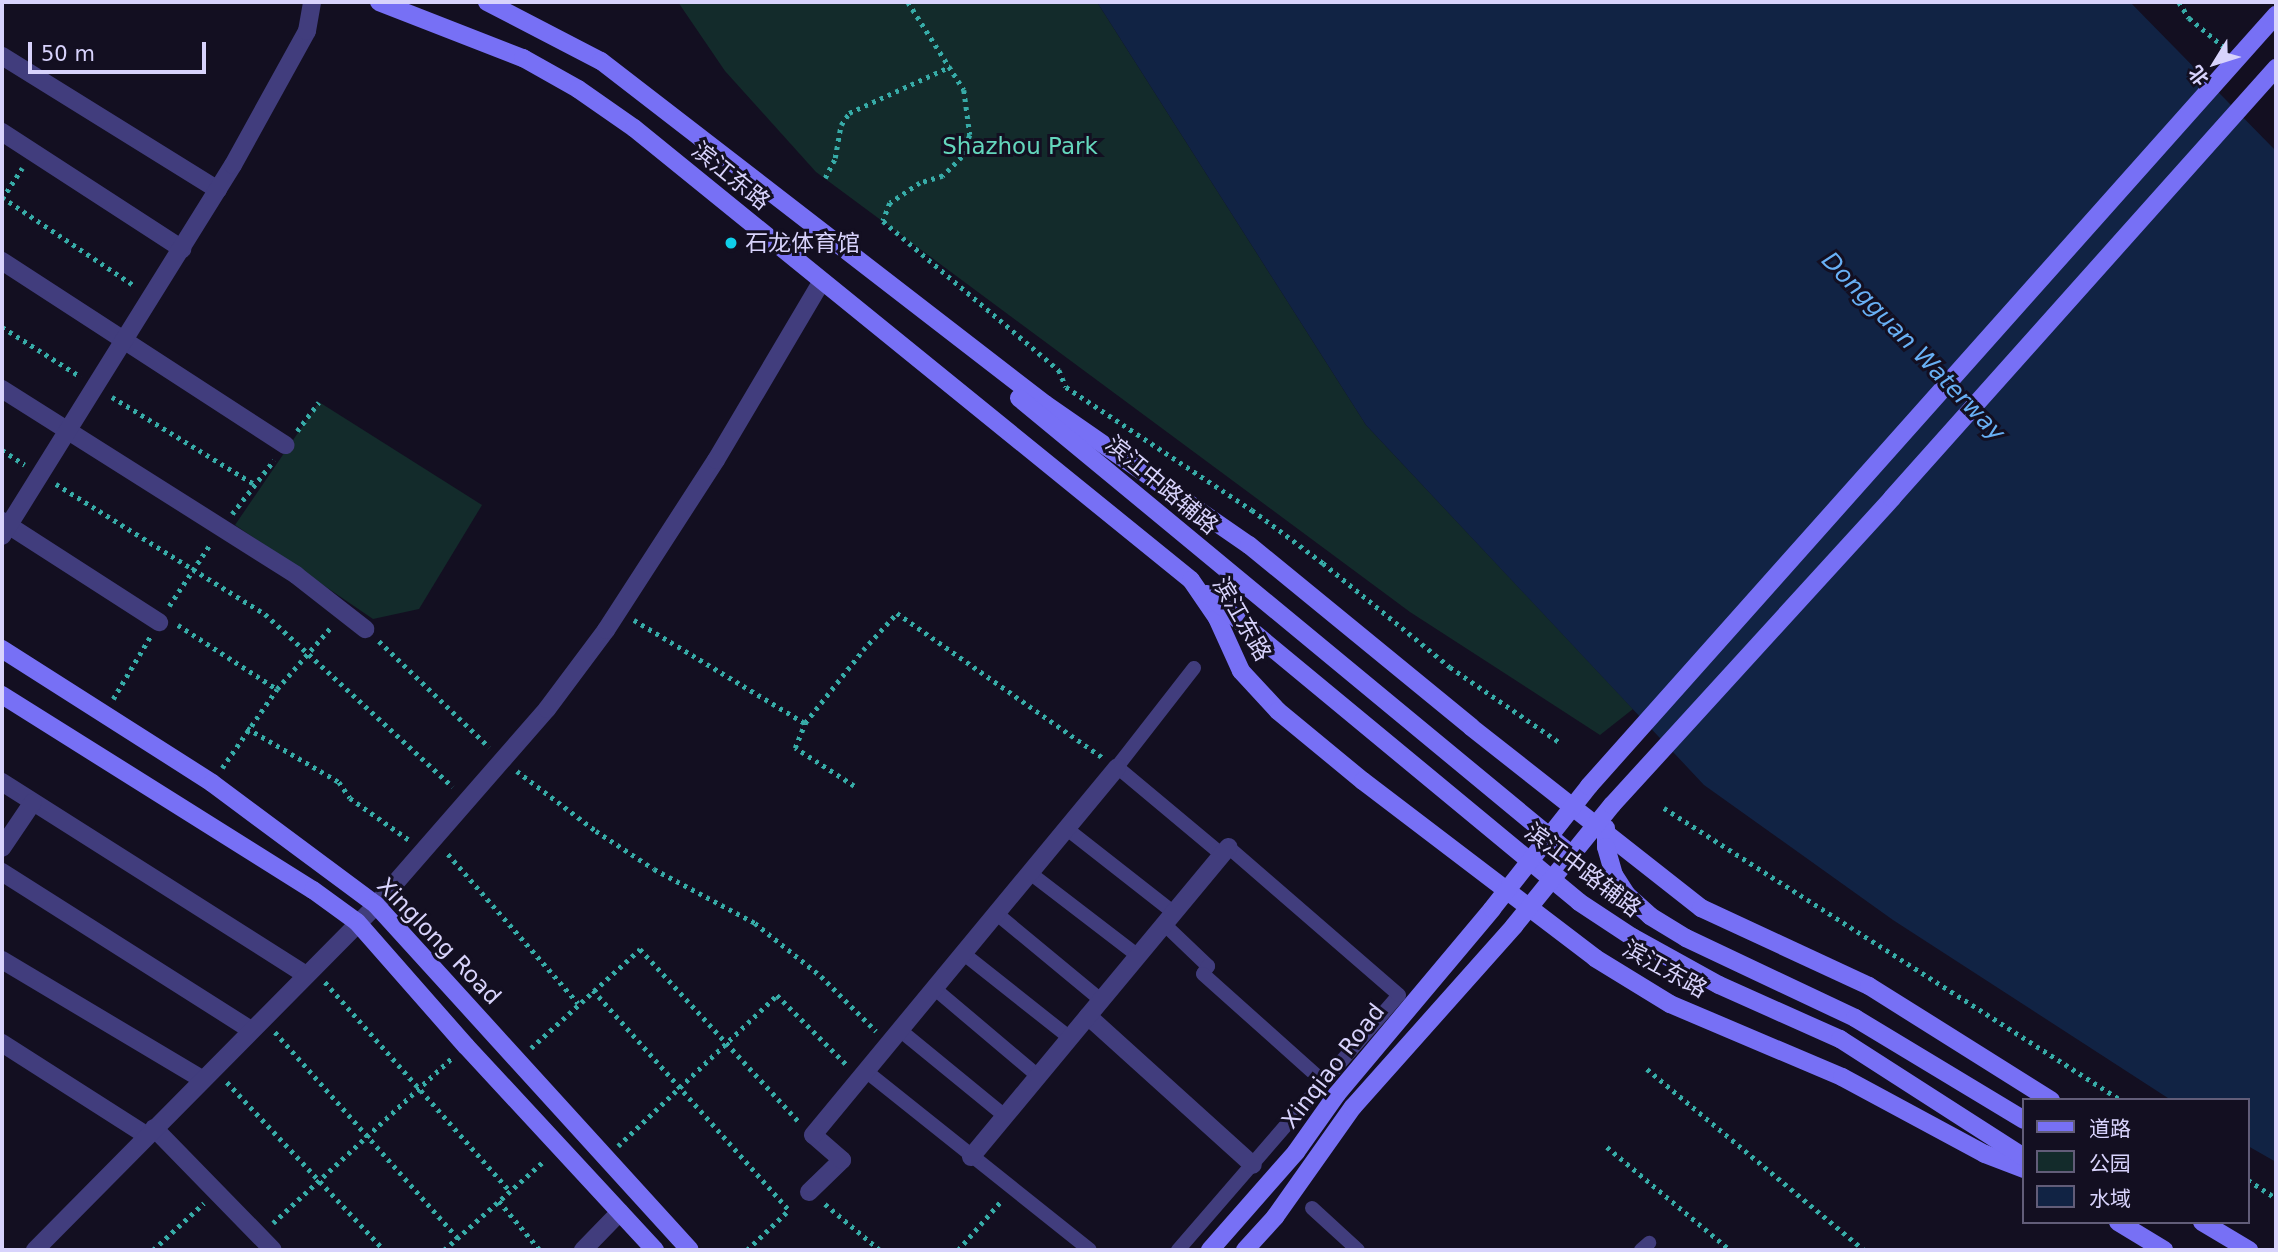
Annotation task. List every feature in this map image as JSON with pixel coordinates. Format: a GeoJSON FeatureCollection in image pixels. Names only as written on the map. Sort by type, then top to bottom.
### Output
{"type":"FeatureCollection","features":[{"type":"Feature","properties":{"kind":"main road","name":"滨江东路"},"geometry":{"type":"LineString","coordinates":[[379,2],[523,58],[578,89],[634,128],[1191,580],[1217,618],[1241,671],[1278,711],[1374,789],[1595,958],[1670,1004],[1740,1036],[1797,1056],[1985,1154],[2022,1168]]}},
{"type":"Feature","properties":{"kind":"main road","name":"滨江东路"},"geometry":{"type":"LineString","coordinates":[[487,2],[601,61],[919,310],[1045,404],[1249,545],[1492,744],[1701,908],[1869,986],[2048,1098]]}},
{"type":"Feature","properties":{"kind":"main road","name":"Xinqiao Road"},"geometry":{"type":"LineString","coordinates":[[1210,1250],[1296,1152],[1337,1094],[1492,909],[1598,775],[2276,15]]}},
{"type":"Feature","properties":{"kind":"main road","name":"Xinqiao Road"},"geometry":{"type":"LineString","coordinates":[[1245,1250],[1275,1217],[1353,1107],[1514,926],[1612,805],[1892,498],[2276,68]]}},
{"type":"Feature","properties":{"kind":"main road","name":"滨江中路辅路"},"geometry":{"type":"LineString","coordinates":[[919,310],[1054,428],[1572,855]]}},
{"type":"Feature","properties":{"kind":"main road","name":"滨江中路辅路"},"geometry":{"type":"LineString","coordinates":[[1191,580],[1579,902],[1633,937],[1719,985],[1840,1039],[1911,1081],[2022,1156]]}},
{"type":"Feature","properties":{"kind":"main road","name":"Xinglong Road"},"geometry":{"type":"LineString","coordinates":[[2,649],[212,783],[376,905],[604,1159],[690,1250]]}},
{"type":"Feature","properties":{"kind":"main road","name":"Xinglong Road"},"geometry":{"type":"LineString","coordinates":[[2,695],[313,890],[357,922],[466,1046],[655,1250]]}},
{"type":"Feature","properties":{"kind":"main road","name":"滨江中路辅路"},"geometry":{"type":"LineString","coordinates":[[1612,805],[1605,847],[1614,875],[1627,895],[1650,916],[1698,943],[1855,1018],[2022,1119]]}},
{"type":"Feature","properties":{"kind":"main road"},"geometry":{"type":"LineString","coordinates":[[2121,1224],[2164,1250]]}},
{"type":"Feature","properties":{"kind":"main road"},"geometry":{"type":"LineString","coordinates":[[2205,1224],[2249,1250]]}},
{"type":"Feature","properties":{"kind":"street"},"geometry":{"type":"LineString","coordinates":[[161,619],[4,527],[68,431],[218,190],[307,32],[312,2]]}},
{"type":"Feature","properties":{"kind":"street"},"geometry":{"type":"LineString","coordinates":[[2,57],[218,190]]}},
{"type":"Feature","properties":{"kind":"street"},"geometry":{"type":"LineString","coordinates":[[2,132],[182,249]]}},
{"type":"Feature","properties":{"kind":"street"},"geometry":{"type":"LineString","coordinates":[[2,261],[285,445]]}},
{"type":"Feature","properties":{"kind":"street"},"geometry":{"type":"LineString","coordinates":[[35,1250],[376,905],[547,709],[618,611],[716,460],[822,281]]}},
{"type":"Feature","properties":{"kind":"street"},"geometry":{"type":"LineString","coordinates":[[2,389],[296,575],[365,629]]}},
{"type":"Feature","properties":{"kind":"street"},"geometry":{"type":"LineString","coordinates":[[809,1192],[842,1160],[813,1135],[1117,767]]}},
{"type":"Feature","properties":{"kind":"street"},"geometry":{"type":"LineString","coordinates":[[2,782],[309,970]]}},
{"type":"Feature","properties":{"kind":"street"},"geometry":{"type":"LineString","coordinates":[[2,848],[33,802]]}},
{"type":"Feature","properties":{"kind":"street"},"geometry":{"type":"LineString","coordinates":[[971,1157],[1224,850]]}},
{"type":"Feature","properties":{"kind":"street"},"geometry":{"type":"LineString","coordinates":[[2,872],[257,1024]]}},
{"type":"Feature","properties":{"kind":"street"},"geometry":{"type":"LineString","coordinates":[[2,960],[209,1074]]}},
{"type":"Feature","properties":{"kind":"street"},"geometry":{"type":"LineString","coordinates":[[1088,1016],[1253,1165]]}},
{"type":"Feature","properties":{"kind":"street"},"geometry":{"type":"LineString","coordinates":[[2,1043],[150,1132],[217,1191],[273,1250]]}},
{"type":"Feature","properties":{"kind":"street"},"geometry":{"type":"LineString","coordinates":[[583,1250],[620,1212]]}},
{"type":"Feature","properties":{"kind":"lane"},"geometry":{"type":"LineString","coordinates":[[1178,1250],[1399,995],[1224,850],[1117,767],[1194,667]]}},
{"type":"Feature","properties":{"kind":"lane"},"geometry":{"type":"LineString","coordinates":[[1067,829],[1168,918],[1208,966],[1203,974],[1325,1082]]}},
{"type":"Feature","properties":{"kind":"lane"},"geometry":{"type":"LineString","coordinates":[[1030,873],[1138,956]]}},
{"type":"Feature","properties":{"kind":"lane"},"geometry":{"type":"LineString","coordinates":[[997,914],[1101,1000]]}},
{"type":"Feature","properties":{"kind":"lane"},"geometry":{"type":"LineString","coordinates":[[964,954],[1070,1038]]}},
{"type":"Feature","properties":{"kind":"lane"},"geometry":{"type":"LineString","coordinates":[[935,989],[1038,1076]]}},
{"type":"Feature","properties":{"kind":"lane"},"geometry":{"type":"LineString","coordinates":[[895,1038],[1005,1116]]}},
{"type":"Feature","properties":{"kind":"lane"},"geometry":{"type":"LineString","coordinates":[[864,1076],[1090,1250]]}},
{"type":"Feature","properties":{"kind":"lane"},"geometry":{"type":"LineString","coordinates":[[1312,1208],[1358,1250]]}},
{"type":"Feature","properties":{"kind":"path"},"geometry":{"type":"LineString","coordinates":[[908,2],[951,65],[964,90],[970,135],[962,157],[943,176],[920,184],[890,203],[883,221],[1059,370],[1066,387],[1252,510],[1323,563],[1450,667],[1559,742]]}},
{"type":"Feature","properties":{"kind":"path"},"geometry":{"type":"LineString","coordinates":[[825,178],[835,158],[841,125],[849,113],[951,65]]}},
{"type":"Feature","properties":{"kind":"path"},"geometry":{"type":"LineString","coordinates":[[33,152],[2,198],[152,297]]}},
{"type":"Feature","properties":{"kind":"path"},"geometry":{"type":"LineString","coordinates":[[2,327],[254,484]]}},
{"type":"Feature","properties":{"kind":"path"},"geometry":{"type":"LineString","coordinates":[[103,715],[220,529],[319,402]]}},
{"type":"Feature","properties":{"kind":"path"},"geometry":{"type":"LineString","coordinates":[[2,450],[265,614],[468,801]]}},
{"type":"Feature","properties":{"kind":"path"},"geometry":{"type":"LineString","coordinates":[[618,611],[805,723]]}},
{"type":"Feature","properties":{"kind":"path"},"geometry":{"type":"LineString","coordinates":[[212,783],[276,689],[345,612]]}},
{"type":"Feature","properties":{"kind":"path"},"geometry":{"type":"LineString","coordinates":[[854,786],[795,748],[805,723],[863,650],[897,613],[1117,767]]}},
{"type":"Feature","properties":{"kind":"path"},"geometry":{"type":"LineString","coordinates":[[161,619],[225,653],[276,689]]}},
{"type":"Feature","properties":{"kind":"path"},"geometry":{"type":"LineString","coordinates":[[365,629],[503,760],[596,831],[643,861],[755,923],[895,1038]]}},
{"type":"Feature","properties":{"kind":"path"},"geometry":{"type":"LineString","coordinates":[[247,728],[339,782],[351,798],[430,846],[578,1003]]}},
{"type":"Feature","properties":{"kind":"path"},"geometry":{"type":"LineString","coordinates":[[1664,808],[2118,1098]]}},
{"type":"Feature","properties":{"kind":"path"},"geometry":{"type":"LineString","coordinates":[[517,1061],[640,949],[813,1135]]}},
{"type":"Feature","properties":{"kind":"path"},"geometry":{"type":"LineString","coordinates":[[309,970],[510,1191]]}},
{"type":"Feature","properties":{"kind":"path"},"geometry":{"type":"LineString","coordinates":[[593,990],[789,1210]]}},
{"type":"Feature","properties":{"kind":"path"},"geometry":{"type":"LineString","coordinates":[[604,1159],[777,995],[864,1076]]}},
{"type":"Feature","properties":{"kind":"path"},"geometry":{"type":"LineString","coordinates":[[257,1024],[366,1135],[458,1238]]}},
{"type":"Feature","properties":{"kind":"path"},"geometry":{"type":"LineString","coordinates":[[259,1236],[416,1088],[466,1046]]}},
{"type":"Feature","properties":{"kind":"path"},"geometry":{"type":"LineString","coordinates":[[1647,1069],[1864,1250]]}},
{"type":"Feature","properties":{"kind":"path"},"geometry":{"type":"LineString","coordinates":[[209,1074],[318,1180],[384,1250]]}},
{"type":"Feature","properties":{"kind":"path"},"geometry":{"type":"LineString","coordinates":[[1607,1147],[1730,1250]]}},
{"type":"Feature","properties":{"kind":"path"},"geometry":{"type":"LineString","coordinates":[[444,1250],[560,1148]]}},
{"type":"Feature","properties":{"kind":"path"},"geometry":{"type":"LineString","coordinates":[[2250,1181],[2276,1198]]}},
{"type":"Feature","properties":{"kind":"path"},"geometry":{"type":"LineString","coordinates":[[958,1250],[1012,1189]]}},
{"type":"Feature","properties":{"kind":"path"},"geometry":{"type":"LineString","coordinates":[[153,1250],[217,1191]]}},
{"type":"Feature","properties":{"kind":"path"},"geometry":{"type":"LineString","coordinates":[[747,1250],[809,1192],[880,1250]]}},
{"type":"Feature","properties":{"kind":"path"},"geometry":{"type":"LineString","coordinates":[[499,1201],[541,1250]]}},
{"type":"Feature","properties":{"kind":"green space","name":"Shazhou Park"},"geometry":{"type":"Polygon","coordinates":[[[678,2],[1097,2],[1366,425],[1633,709],[1600,735],[1410,612],[816,172],[725,71],[678,2]]]}},
{"type":"Feature","properties":{"kind":"green space"},"geometry":{"type":"Polygon","coordinates":[[[319,402],[482,505],[419,609],[373,619],[235,525],[319,402]]]}},
{"type":"Feature","properties":{"kind":"water","name":"Dongguan Waterway"},"geometry":{"type":"Polygon","coordinates":[[[1097,2],[2130,2],[2276,151],[2276,1162],[2250,1147],[2250,1098],[2168,1098],[1893,920],[1704,785],[1366,425],[1097,2]]]}},
{"type":"Feature","properties":{"kind":"place","name":"石龙体育馆"},"geometry":{"type":"Point","coordinates":[731,243]}}]}
